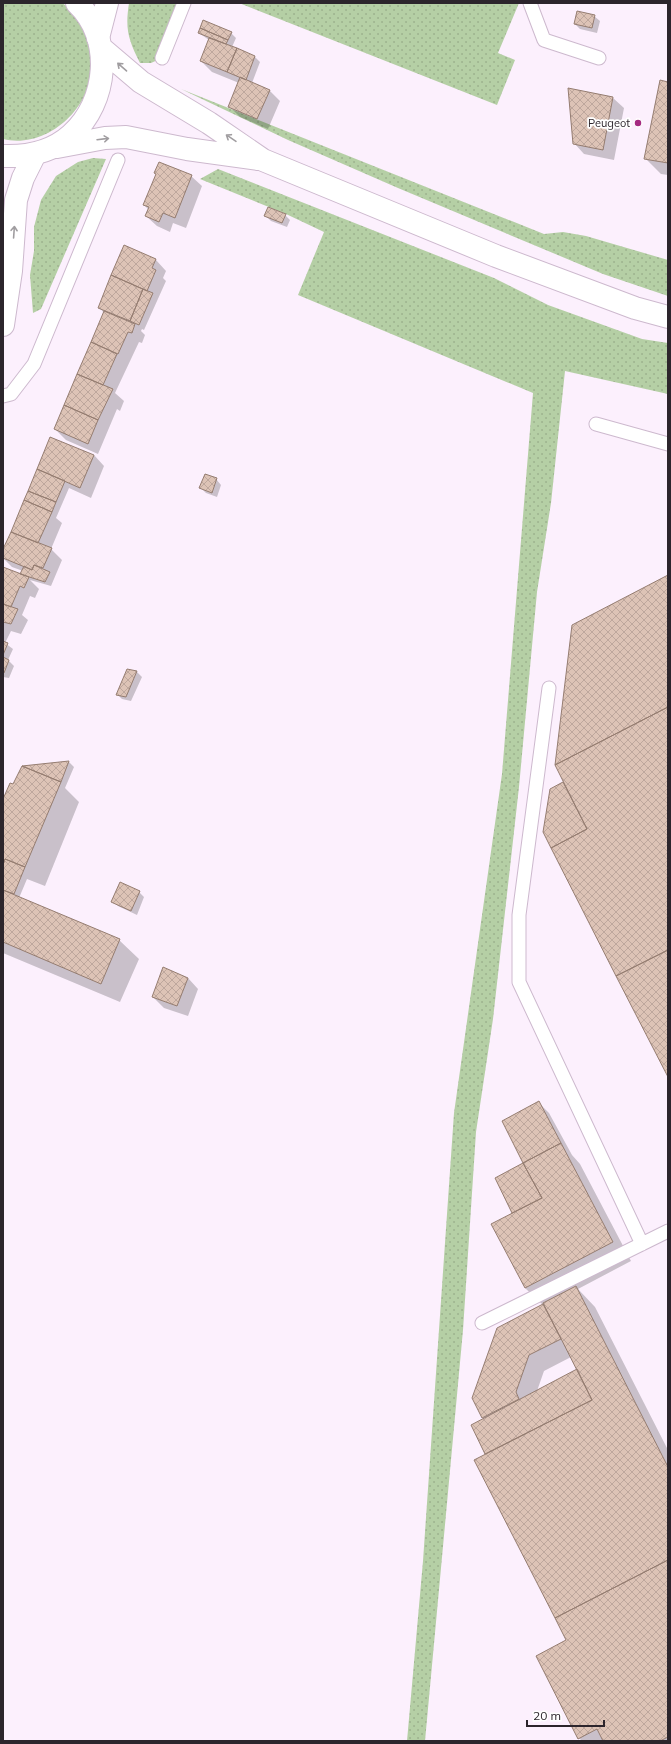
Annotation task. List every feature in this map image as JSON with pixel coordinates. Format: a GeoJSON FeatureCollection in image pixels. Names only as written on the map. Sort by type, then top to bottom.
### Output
{"type":"FeatureCollection","features":[{"type":"Feature","properties":{"kind":"main road"},"geometry":{"type":"LineString","coordinates":[[77,3],[91,22],[100,43],[141,82],[209,123],[263,160],[496,256],[635,308],[668,317]]}},
{"type":"Feature","properties":{"kind":"main road"},"geometry":{"type":"LineString","coordinates":[[3,325],[11,271],[16,200],[23,178],[43,151],[71,135],[87,117],[98,96],[102,72],[100,43],[107,3]]}},
{"type":"Feature","properties":{"kind":"main road"},"geometry":{"type":"LineString","coordinates":[[3,156],[18,157],[105,138],[126,138],[263,160]]}},
{"type":"Feature","properties":{"kind":"lane"},"geometry":{"type":"LineString","coordinates":[[162,58],[184,3]]}},
{"type":"Feature","properties":{"kind":"lane"},"geometry":{"type":"LineString","coordinates":[[530,3],[544,40],[599,58]]}},
{"type":"Feature","properties":{"kind":"lane"},"geometry":{"type":"LineString","coordinates":[[3,396],[11,394],[34,364],[118,160]]}},
{"type":"Feature","properties":{"kind":"lane"},"geometry":{"type":"LineString","coordinates":[[596,424],[668,444]]}},
{"type":"Feature","properties":{"kind":"lane"},"geometry":{"type":"LineString","coordinates":[[549,688],[519,915],[519,982],[642,1244]]}},
{"type":"Feature","properties":{"kind":"lane"},"geometry":{"type":"LineString","coordinates":[[482,1324],[668,1231]]}},
{"type":"Feature","properties":{"kind":"green space"},"geometry":{"type":"Polygon","coordinates":[[[3,3],[62,3],[70,11],[83,30],[89,44],[92,59],[91,76],[86,92],[78,107],[66,120],[52,130],[37,137],[20,141],[3,139],[3,3]]]}},
{"type":"Feature","properties":{"kind":"green space"},"geometry":{"type":"Polygon","coordinates":[[[129,3],[180,3],[162,58],[151,63],[140,63],[128,34],[127,20],[129,3]]]}},
{"type":"Feature","properties":{"kind":"green space"},"geometry":{"type":"Polygon","coordinates":[[[239,3],[519,3],[498,53],[515,60],[497,105],[239,3]]]}},
{"type":"Feature","properties":{"kind":"green space"},"geometry":{"type":"Polygon","coordinates":[[[181,89],[544,234],[563,232],[586,236],[668,260],[668,296],[603,274],[398,188],[288,140],[181,89]]]}},
{"type":"Feature","properties":{"kind":"green space"},"geometry":{"type":"Polygon","coordinates":[[[93,158],[106,159],[41,309],[33,313],[30,275],[34,251],[34,227],[41,200],[56,176],[78,162],[93,158]]]}},
{"type":"Feature","properties":{"kind":"green space"},"geometry":{"type":"Polygon","coordinates":[[[218,169],[494,278],[548,305],[642,339],[668,343],[668,394],[565,371],[551,503],[537,592],[519,787],[493,1019],[476,1132],[463,1330],[425,1741],[407,1741],[423,1561],[454,1113],[502,774],[533,393],[298,295],[324,232],[286,214],[200,179],[218,169]]]}},
{"type":"Feature","properties":{"kind":"building"},"geometry":{"type":"Polygon","coordinates":[[[577,11],[595,15],[592,28],[574,24],[577,11]]]}},
{"type":"Feature","properties":{"kind":"building"},"geometry":{"type":"Polygon","coordinates":[[[203,20],[232,32],[228,40],[200,28],[203,20]]]}},
{"type":"Feature","properties":{"kind":"building"},"geometry":{"type":"Polygon","coordinates":[[[200,28],[228,40],[226,44],[198,33],[200,28]]]}},
{"type":"Feature","properties":{"kind":"building"},"geometry":{"type":"Polygon","coordinates":[[[209,38],[237,48],[227,72],[200,61],[209,38]]]}},
{"type":"Feature","properties":{"kind":"building"},"geometry":{"type":"Polygon","coordinates":[[[237,48],[255,56],[246,80],[227,72],[237,48]]]}},
{"type":"Feature","properties":{"kind":"building"},"geometry":{"type":"Polygon","coordinates":[[[240,77],[270,90],[257,119],[228,107],[240,77]]]}},
{"type":"Feature","properties":{"kind":"building"},"geometry":{"type":"Polygon","coordinates":[[[660,80],[668,82],[668,163],[644,159],[660,80]]]}},
{"type":"Feature","properties":{"kind":"building"},"geometry":{"type":"Polygon","coordinates":[[[568,88],[613,97],[603,150],[573,144],[568,88]]]}},
{"type":"Feature","properties":{"kind":"building"},"geometry":{"type":"Polygon","coordinates":[[[159,162],[192,175],[175,218],[163,213],[159,222],[145,216],[149,207],[143,205],[156,174],[154,173],[159,162]]]}},
{"type":"Feature","properties":{"kind":"building"},"geometry":{"type":"Polygon","coordinates":[[[268,207],[286,214],[282,223],[264,216],[268,207]]]}},
{"type":"Feature","properties":{"kind":"building"},"geometry":{"type":"Polygon","coordinates":[[[124,245],[156,259],[152,268],[156,270],[147,291],[111,275],[124,245]]]}},
{"type":"Feature","properties":{"kind":"building"},"geometry":{"type":"Polygon","coordinates":[[[111,275],[143,289],[130,321],[98,308],[111,275]]]}},
{"type":"Feature","properties":{"kind":"building"},"geometry":{"type":"Polygon","coordinates":[[[143,289],[153,293],[139,325],[130,321],[143,289]]]}},
{"type":"Feature","properties":{"kind":"building"},"geometry":{"type":"Polygon","coordinates":[[[104,311],[135,324],[132,333],[128,332],[118,354],[91,342],[104,311]]]}},
{"type":"Feature","properties":{"kind":"building"},"geometry":{"type":"Polygon","coordinates":[[[91,342],[117,354],[103,385],[77,374],[91,342]]]}},
{"type":"Feature","properties":{"kind":"building"},"geometry":{"type":"Polygon","coordinates":[[[77,374],[113,389],[98,420],[64,405],[77,374]]]}},
{"type":"Feature","properties":{"kind":"building"},"geometry":{"type":"Polygon","coordinates":[[[64,405],[98,420],[88,444],[54,429],[64,405]]]}},
{"type":"Feature","properties":{"kind":"building"},"geometry":{"type":"Polygon","coordinates":[[[50,437],[94,455],[80,488],[37,469],[50,437]]]}},
{"type":"Feature","properties":{"kind":"building"},"geometry":{"type":"Polygon","coordinates":[[[37,469],[65,481],[56,502],[28,491],[37,469]]]}},
{"type":"Feature","properties":{"kind":"building"},"geometry":{"type":"Polygon","coordinates":[[[205,474],[217,478],[212,493],[199,488],[205,474]]]}},
{"type":"Feature","properties":{"kind":"building"},"geometry":{"type":"Polygon","coordinates":[[[28,491],[56,502],[52,512],[24,500],[28,491]]]}},
{"type":"Feature","properties":{"kind":"building"},"geometry":{"type":"Polygon","coordinates":[[[24,500],[52,512],[38,543],[11,532],[24,500]]]}},
{"type":"Feature","properties":{"kind":"building"},"geometry":{"type":"Polygon","coordinates":[[[11,532],[52,548],[43,568],[34,565],[32,570],[3,558],[3,549],[11,532]]]}},
{"type":"Feature","properties":{"kind":"building"},"geometry":{"type":"Polygon","coordinates":[[[34,565],[50,572],[45,582],[20,574],[24,566],[32,570],[34,565]]]}},
{"type":"Feature","properties":{"kind":"building"},"geometry":{"type":"Polygon","coordinates":[[[3,567],[29,577],[24,588],[20,586],[11,607],[3,604],[3,567]]]}},
{"type":"Feature","properties":{"kind":"building"},"geometry":{"type":"Polygon","coordinates":[[[668,575],[668,707],[555,765],[572,625],[668,575]]]}},
{"type":"Feature","properties":{"kind":"building"},"geometry":{"type":"Polygon","coordinates":[[[3,604],[18,609],[11,624],[3,622],[3,604]]]}},
{"type":"Feature","properties":{"kind":"building"},"geometry":{"type":"Polygon","coordinates":[[[3,641],[8,643],[3,655],[3,641]]]}},
{"type":"Feature","properties":{"kind":"building"},"geometry":{"type":"Polygon","coordinates":[[[3,657],[9,660],[4,673],[3,673],[3,657]]]}},
{"type":"Feature","properties":{"kind":"building"},"geometry":{"type":"Polygon","coordinates":[[[127,669],[137,671],[126,697],[116,695],[127,669]]]}},
{"type":"Feature","properties":{"kind":"building"},"geometry":{"type":"Polygon","coordinates":[[[668,707],[668,950],[616,976],[551,848],[587,829],[555,765],[668,707]]]}},
{"type":"Feature","properties":{"kind":"building"},"geometry":{"type":"Polygon","coordinates":[[[69,761],[61,782],[22,766],[69,761]]]}},
{"type":"Feature","properties":{"kind":"building"},"geometry":{"type":"Polygon","coordinates":[[[22,766],[61,782],[25,867],[5,859],[3,865],[3,799],[10,783],[13,784],[22,766]]]}},
{"type":"Feature","properties":{"kind":"building"},"geometry":{"type":"Polygon","coordinates":[[[563,782],[587,829],[551,848],[543,832],[550,789],[563,782]]]}},
{"type":"Feature","properties":{"kind":"building"},"geometry":{"type":"Polygon","coordinates":[[[5,859],[25,867],[14,894],[3,890],[3,865],[5,859]]]}},
{"type":"Feature","properties":{"kind":"building"},"geometry":{"type":"Polygon","coordinates":[[[120,882],[140,891],[131,911],[111,902],[120,882]]]}},
{"type":"Feature","properties":{"kind":"building"},"geometry":{"type":"Polygon","coordinates":[[[3,890],[120,939],[101,984],[3,942],[3,890]]]}},
{"type":"Feature","properties":{"kind":"building"},"geometry":{"type":"Polygon","coordinates":[[[668,950],[668,1077],[616,976],[668,950]]]}},
{"type":"Feature","properties":{"kind":"building"},"geometry":{"type":"Polygon","coordinates":[[[163,967],[188,978],[177,1006],[152,997],[163,967]]]}},
{"type":"Feature","properties":{"kind":"building"},"geometry":{"type":"Polygon","coordinates":[[[539,1101],[561,1143],[523,1163],[502,1121],[539,1101]]]}},
{"type":"Feature","properties":{"kind":"building"},"geometry":{"type":"Polygon","coordinates":[[[561,1143],[613,1242],[525,1288],[491,1224],[542,1198],[523,1163],[561,1143]]]}},
{"type":"Feature","properties":{"kind":"building"},"geometry":{"type":"Polygon","coordinates":[[[523,1163],[542,1198],[512,1213],[495,1178],[523,1163]]]}},
{"type":"Feature","properties":{"kind":"building"},"geometry":{"type":"Polygon","coordinates":[[[576,1286],[668,1467],[668,1560],[555,1618],[474,1460],[592,1400],[543,1303],[576,1286]]]}},
{"type":"Feature","properties":{"kind":"building"},"geometry":{"type":"Polygon","coordinates":[[[543,1304],[561,1339],[529,1355],[516,1392],[519,1399],[482,1418],[472,1398],[497,1328],[543,1304]]]}},
{"type":"Feature","properties":{"kind":"building"},"geometry":{"type":"Polygon","coordinates":[[[577,1369],[592,1400],[485,1454],[471,1425],[577,1369]]]}},
{"type":"Feature","properties":{"kind":"building"},"geometry":{"type":"Polygon","coordinates":[[[668,1560],[668,1737],[660,1741],[603,1741],[597,1729],[578,1739],[536,1656],[566,1640],[555,1618],[668,1560]]]}},
{"type":"Feature","properties":{"kind":"place","name":"Peugeot"},"geometry":{"type":"Point","coordinates":[638,123]}}]}
